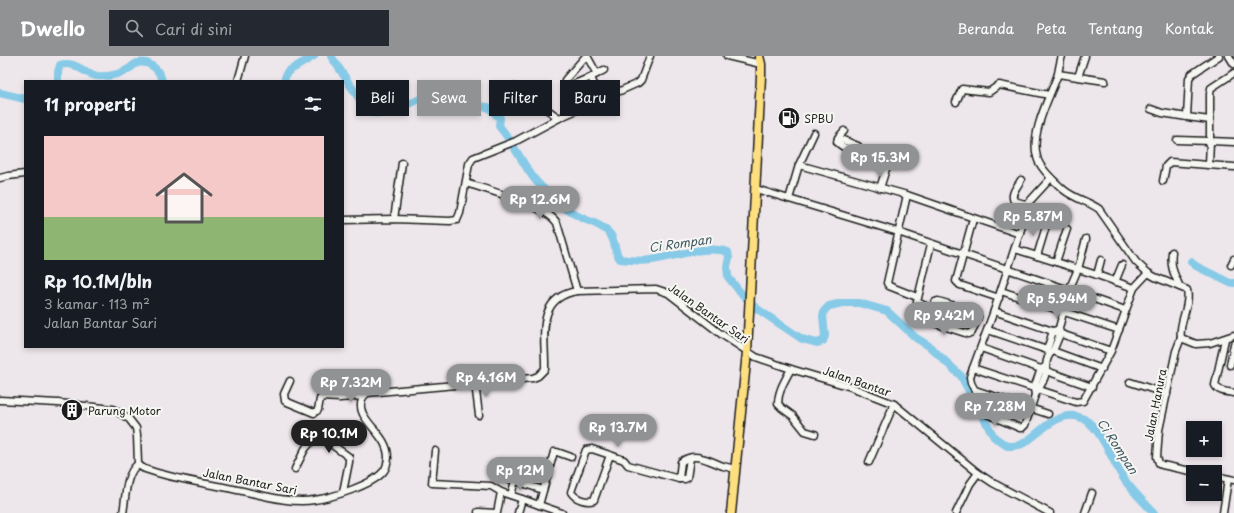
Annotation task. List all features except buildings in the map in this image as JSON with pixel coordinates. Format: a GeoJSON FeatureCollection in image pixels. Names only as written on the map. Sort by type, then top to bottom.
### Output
{"type":"FeatureCollection","features":[{"type":"Feature","properties":{"kind":"main road"},"geometry":{"type":"LineString","coordinates":[[731,513],[747,352],[756,188],[760,59]]}},
{"type":"Feature","properties":{"kind":"street"},"geometry":{"type":"LineString","coordinates":[[238,80],[245,56]]}},
{"type":"Feature","properties":{"kind":"street"},"geometry":{"type":"LineString","coordinates":[[565,80],[587,56],[595,80]]}},
{"type":"Feature","properties":{"kind":"street"},"geometry":{"type":"LineString","coordinates":[[620,91],[640,82],[650,56]]}},
{"type":"Feature","properties":{"kind":"street"},"geometry":{"type":"LineString","coordinates":[[727,56],[760,59]]}},
{"type":"Feature","properties":{"kind":"street"},"geometry":{"type":"LineString","coordinates":[[1062,56],[1058,74],[1049,95],[1037,135],[1036,156],[1039,162],[1051,178],[1073,196],[1092,204],[1099,209],[1136,262],[1148,273],[1163,281],[1180,287]]}},
{"type":"Feature","properties":{"kind":"street"},"geometry":{"type":"LineString","coordinates":[[1078,77],[1085,56]]}},
{"type":"Feature","properties":{"kind":"street"},"geometry":{"type":"LineString","coordinates":[[1187,117],[1189,78],[1192,74],[1219,56]]}},
{"type":"Feature","properties":{"kind":"street"},"geometry":{"type":"LineString","coordinates":[[1229,56],[1234,64]]}},
{"type":"Feature","properties":{"kind":"street"},"geometry":{"type":"LineString","coordinates":[[583,80],[604,70]]}},
{"type":"Feature","properties":{"kind":"street"},"geometry":{"type":"LineString","coordinates":[[572,72],[578,80]]}},
{"type":"Feature","properties":{"kind":"street"},"geometry":{"type":"LineString","coordinates":[[1209,165],[1211,88],[1234,73]]}},
{"type":"Feature","properties":{"kind":"street"},"geometry":{"type":"LineString","coordinates":[[1058,74],[1105,81]]}},
{"type":"Feature","properties":{"kind":"street"},"geometry":{"type":"LineString","coordinates":[[956,102],[962,89],[990,92],[999,85],[1049,95]]}},
{"type":"Feature","properties":{"kind":"street"},"geometry":{"type":"LineString","coordinates":[[1152,110],[1162,113],[1210,120]]}},
{"type":"Feature","properties":{"kind":"street"},"geometry":{"type":"LineString","coordinates":[[552,113],[559,118]]}},
{"type":"Feature","properties":{"kind":"street"},"geometry":{"type":"LineString","coordinates":[[344,220],[455,220],[458,218],[460,213],[469,164],[473,158],[516,141],[564,116]]}},
{"type":"Feature","properties":{"kind":"street"},"geometry":{"type":"LineString","coordinates":[[844,131],[838,138],[858,146],[859,153],[887,162],[880,188]]}},
{"type":"Feature","properties":{"kind":"street"},"geometry":{"type":"LineString","coordinates":[[789,199],[799,164],[814,132]]}},
{"type":"Feature","properties":{"kind":"street"},"geometry":{"type":"LineString","coordinates":[[1177,140],[1234,142],[1234,136]]}},
{"type":"Feature","properties":{"kind":"street"},"geometry":{"type":"LineString","coordinates":[[1163,181],[1166,166],[1170,162],[1234,167]]}},
{"type":"Feature","properties":{"kind":"street"},"geometry":{"type":"LineString","coordinates":[[394,219],[402,163]]}},
{"type":"Feature","properties":{"kind":"street"},"geometry":{"type":"LineString","coordinates":[[799,164],[907,195],[1020,234]]}},
{"type":"Feature","properties":{"kind":"street"},"geometry":{"type":"LineString","coordinates":[[0,178],[24,174]]}},
{"type":"Feature","properties":{"kind":"street"},"geometry":{"type":"LineString","coordinates":[[1020,180],[1012,197],[1014,201],[1025,204],[1029,202],[1051,178]]}},
{"type":"Feature","properties":{"kind":"street"},"geometry":{"type":"LineString","coordinates":[[466,184],[525,203],[555,219],[576,291]]}},
{"type":"Feature","properties":{"kind":"street"},"geometry":{"type":"LineString","coordinates":[[756,188],[898,232],[1126,310]]}},
{"type":"Feature","properties":{"kind":"street"},"geometry":{"type":"LineString","coordinates":[[907,195],[888,285],[917,297]]}},
{"type":"Feature","properties":{"kind":"street"},"geometry":{"type":"LineString","coordinates":[[1026,214],[1009,270],[970,380],[987,414],[1020,428],[1025,425],[1031,409],[1064,311],[1069,290],[1078,269],[1086,239]]}},
{"type":"Feature","properties":{"kind":"street"},"geometry":{"type":"LineString","coordinates":[[973,218],[956,281],[960,284],[999,298]]}},
{"type":"Feature","properties":{"kind":"street"},"geometry":{"type":"LineString","coordinates":[[1037,256],[1047,223]]}},
{"type":"Feature","properties":{"kind":"street"},"geometry":{"type":"LineString","coordinates":[[1056,262],[1067,229]]}},
{"type":"Feature","properties":{"kind":"street"},"geometry":{"type":"LineString","coordinates":[[931,244],[917,297],[918,303],[932,309]]}},
{"type":"Feature","properties":{"kind":"street"},"geometry":{"type":"LineString","coordinates":[[1015,249],[1134,288]]}},
{"type":"Feature","properties":{"kind":"street"},"geometry":{"type":"LineString","coordinates":[[1172,252],[1172,268],[1180,287]]}},
{"type":"Feature","properties":{"kind":"street"},"geometry":{"type":"LineString","coordinates":[[1231,265],[1234,258]]}},
{"type":"Feature","properties":{"kind":"street"},"geometry":{"type":"LineString","coordinates":[[1097,275],[1102,260]]}},
{"type":"Feature","properties":{"kind":"street"},"geometry":{"type":"LineString","coordinates":[[1115,282],[1122,265]]}},
{"type":"Feature","properties":{"kind":"street"},"geometry":{"type":"LineString","coordinates":[[973,368],[1036,391],[1078,403],[1083,401],[1112,351],[1134,288],[1148,273]]}},
{"type":"Feature","properties":{"kind":"street"},"geometry":{"type":"LineString","coordinates":[[1042,304],[1049,284]]}},
{"type":"Feature","properties":{"kind":"street","name":"Jalan Hanura"},"geometry":{"type":"LineString","coordinates":[[1180,287],[1188,292],[1181,330],[1182,338],[1176,351],[1156,457],[1162,465],[1186,470]]}},
{"type":"Feature","properties":{"kind":"street","name":"Jalan Bantar Sari"},"geometry":{"type":"LineString","coordinates":[[138,464],[143,469],[178,478],[292,501],[314,501],[368,483],[382,474],[387,464],[388,454],[386,447],[375,428],[363,414],[360,404],[363,396],[367,393],[533,378],[542,373],[545,369],[544,325],[547,312],[560,296],[569,292],[648,289],[663,291],[747,352]]}},
{"type":"Feature","properties":{"kind":"street"},"geometry":{"type":"LineString","coordinates":[[1001,291],[1119,330]]}},
{"type":"Feature","properties":{"kind":"street"},"geometry":{"type":"LineString","coordinates":[[938,301],[975,312],[977,313],[978,317],[972,332],[968,334],[931,322],[930,318],[932,309],[935,302],[938,301]]}},
{"type":"Feature","properties":{"kind":"street"},"geometry":{"type":"LineString","coordinates":[[994,311],[1057,331],[1112,351]]}},
{"type":"Feature","properties":{"kind":"street"},"geometry":{"type":"LineString","coordinates":[[988,330],[1102,369]]}},
{"type":"Feature","properties":{"kind":"street"},"geometry":{"type":"LineString","coordinates":[[1182,338],[1196,344],[1210,343],[1234,336]]}},
{"type":"Feature","properties":{"kind":"street"},"geometry":{"type":"LineString","coordinates":[[1225,339],[1215,385],[1219,390],[1234,393]]}},
{"type":"Feature","properties":{"kind":"street"},"geometry":{"type":"LineString","coordinates":[[1230,365],[1234,344]]}},
{"type":"Feature","properties":{"kind":"street"},"geometry":{"type":"LineString","coordinates":[[981,348],[1092,387]]}},
{"type":"Feature","properties":{"kind":"street","name":"Jalan Bantar"},"geometry":{"type":"LineString","coordinates":[[747,352],[756,357],[791,370],[851,387],[894,404],[978,473],[1050,513]]}},
{"type":"Feature","properties":{"kind":"street"},"geometry":{"type":"LineString","coordinates":[[791,370],[779,395],[778,404],[793,416],[805,431],[815,434]]}},
{"type":"Feature","properties":{"kind":"street"},"geometry":{"type":"LineString","coordinates":[[290,381],[283,396],[285,400],[314,413],[318,410],[320,399],[322,397],[340,398],[363,396]]}},
{"type":"Feature","properties":{"kind":"street"},"geometry":{"type":"LineString","coordinates":[[1130,382],[1167,394]]}},
{"type":"Feature","properties":{"kind":"street"},"geometry":{"type":"LineString","coordinates":[[475,383],[479,415]]}},
{"type":"Feature","properties":{"kind":"street"},"geometry":{"type":"LineString","coordinates":[[975,390],[1048,414]]}},
{"type":"Feature","properties":{"kind":"street"},"geometry":{"type":"LineString","coordinates":[[0,400],[113,409],[129,419],[136,428],[138,464],[133,468],[129,476],[123,513]]}},
{"type":"Feature","properties":{"kind":"street"},"geometry":{"type":"LineString","coordinates":[[869,462],[894,404]]}},
{"type":"Feature","properties":{"kind":"street"},"geometry":{"type":"LineString","coordinates":[[295,469],[305,449],[315,437],[320,436],[349,457],[343,492]]}},
{"type":"Feature","properties":{"kind":"street"},"geometry":{"type":"LineString","coordinates":[[610,455],[594,500],[589,502],[574,497],[571,492],[586,450],[592,449],[610,455],[624,460],[628,465],[679,479],[681,462],[690,458],[702,457],[735,469]]}},
{"type":"Feature","properties":{"kind":"street"},"geometry":{"type":"LineString","coordinates":[[435,451],[432,483],[491,486],[502,492],[562,513]]}},
{"type":"Feature","properties":{"kind":"street"},"geometry":{"type":"LineString","coordinates":[[539,505],[554,452],[570,457]]}},
{"type":"Feature","properties":{"kind":"street"},"geometry":{"type":"LineString","coordinates":[[956,513],[970,484],[978,473]]}},
{"type":"Feature","properties":{"kind":"street"},"geometry":{"type":"LineString","coordinates":[[506,478],[543,490]]}},
{"type":"Feature","properties":{"kind":"street"},"geometry":{"type":"LineString","coordinates":[[1223,513],[1231,479]]}},
{"type":"Feature","properties":{"kind":"street"},"geometry":{"type":"LineString","coordinates":[[511,495],[515,481]]}},
{"type":"Feature","properties":{"kind":"street"},"geometry":{"type":"LineString","coordinates":[[478,512],[497,513],[502,492]]}},
{"type":"Feature","properties":{"kind":"street"},"geometry":{"type":"LineString","coordinates":[[1085,513],[1092,493]]}},
{"type":"Feature","properties":{"kind":"street"},"geometry":{"type":"LineString","coordinates":[[518,513],[522,499]]}},
{"type":"Feature","properties":{"kind":"waterway","name":"Ci Rompan"},"geometry":{"type":"LineString","coordinates":[[284,80],[287,72],[314,56]]}},
{"type":"Feature","properties":{"kind":"waterway","name":"Ci Rompan"},"geometry":{"type":"LineString","coordinates":[[331,56],[362,103],[375,113],[394,110],[427,96],[455,105],[488,107],[500,118],[499,126],[536,181],[550,196],[566,209],[599,225],[607,231],[612,237],[620,259],[647,261],[710,249],[728,252],[728,277],[740,292],[756,308],[802,339],[817,343],[823,341],[825,336],[823,316],[824,311],[829,306],[842,303],[859,303],[887,311],[916,338],[929,346],[961,376],[994,437],[1007,446],[1017,446],[1022,444],[1057,419],[1075,416],[1085,420],[1101,436],[1118,470],[1127,483],[1154,513]]}},
{"type":"Feature","properties":{"kind":"waterway","name":"Ci Rompan"},"geometry":{"type":"LineString","coordinates":[[58,80],[60,65],[70,64],[92,75],[101,76],[119,73],[142,62],[150,64],[159,73],[162,80]]}},
{"type":"Feature","properties":{"kind":"waterway","name":"Ci Rompan"},"geometry":{"type":"LineString","coordinates":[[0,93],[24,99]]}},
{"type":"Feature","properties":{"kind":"waterway"},"geometry":{"type":"LineString","coordinates":[[1191,262],[1230,283],[1234,283]]}},
{"type":"Feature","properties":{"kind":"place","name":"SPBU"},"geometry":{"type":"Point","coordinates":[789,118]}},
{"type":"Feature","properties":{"kind":"place","name":"Parung Motor"},"geometry":{"type":"Point","coordinates":[72,410]}}]}
